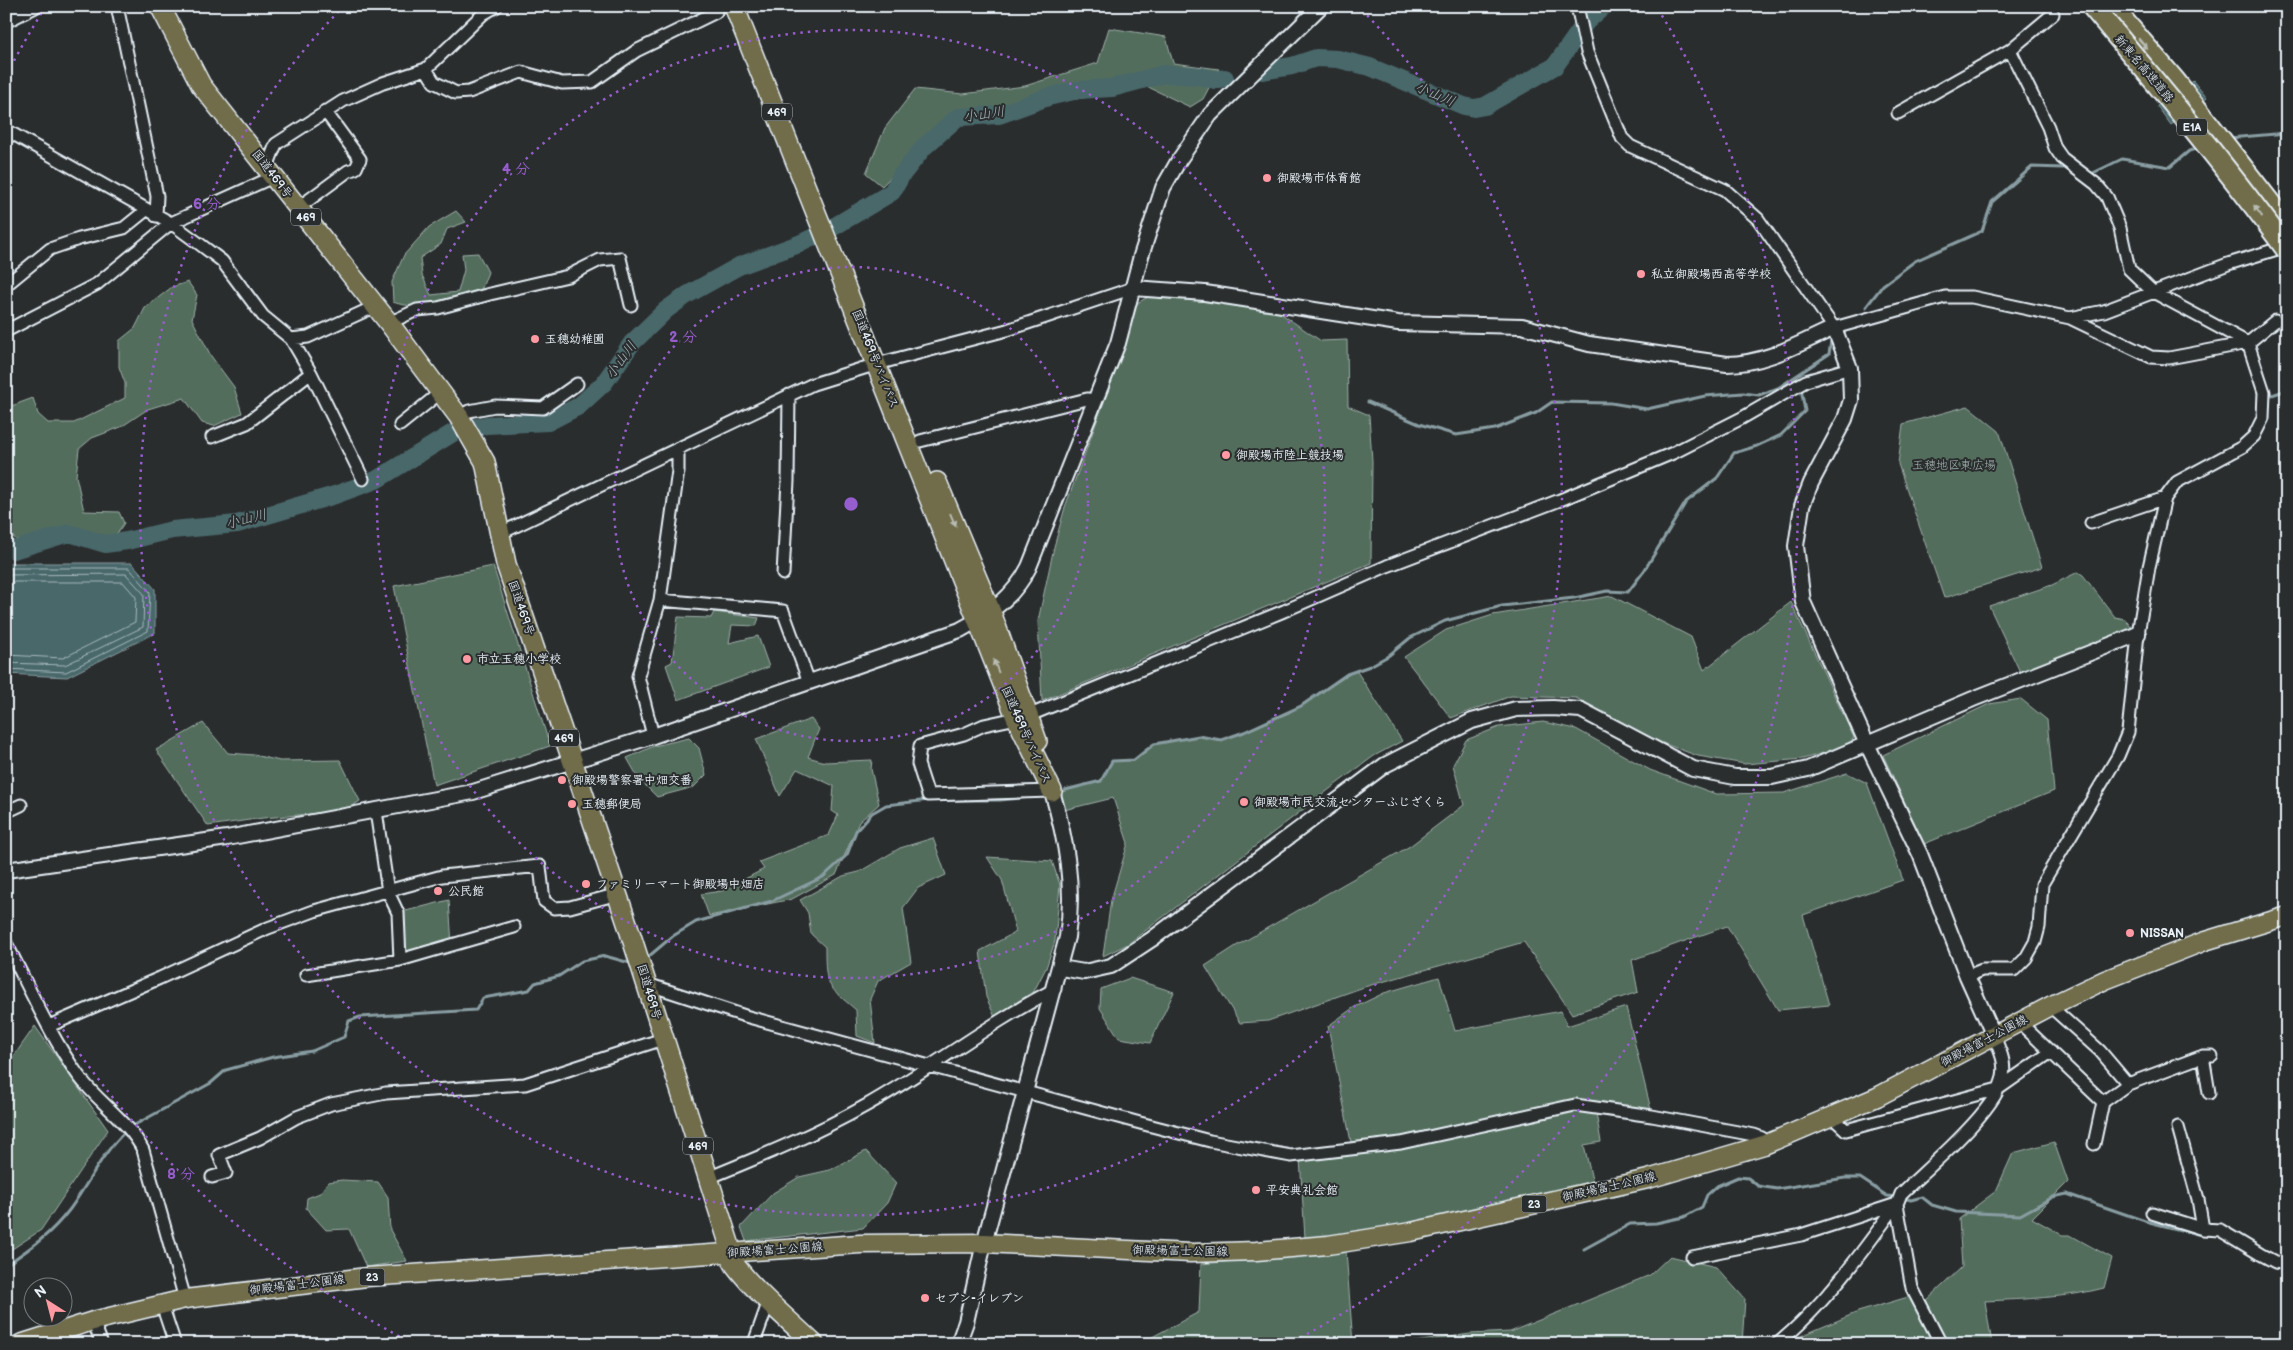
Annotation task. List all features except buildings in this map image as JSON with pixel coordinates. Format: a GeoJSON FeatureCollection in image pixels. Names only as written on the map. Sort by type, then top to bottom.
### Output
{"type":"FeatureCollection","features":[{"type":"Feature","properties":{"kind":"highway","name":"国道469号"},"geometry":{"type":"LineString","coordinates":[[160,6],[201,85],[376,306],[441,392],[464,425],[485,462],[506,564],[618,894],[729,1243],[730,1254],[734,1264],[768,1301],[814,1344]]}},
{"type":"Feature","properties":{"kind":"highway","name":"国道469号バイパス"},"geometry":{"type":"LineString","coordinates":[[734,6],[831,236],[985,616]]}},
{"type":"Feature","properties":{"kind":"highway","name":"国道469号バイパス"},"geometry":{"type":"LineString","coordinates":[[744,6],[823,217]]}},
{"type":"Feature","properties":{"kind":"highway","name":"新東名高速道路"},"geometry":{"type":"LineString","coordinates":[[2092,6],[2163,90],[2252,202],[2287,250]]}},
{"type":"Feature","properties":{"kind":"highway","name":"新東名高速道路"},"geometry":{"type":"LineString","coordinates":[[2111,6],[2174,80],[2287,225]]}},
{"type":"Feature","properties":{"kind":"highway","name":"国道469号バイパス"},"geometry":{"type":"LineString","coordinates":[[882,363],[920,441],[1052,791]]}},
{"type":"Feature","properties":{"kind":"main road","name":"御殿場富士公園線"},"geometry":{"type":"LineString","coordinates":[[20,1344],[94,1321],[185,1299],[367,1278],[860,1244],[984,1243],[1191,1253],[1256,1251],[1328,1245],[1411,1232],[1648,1179],[1764,1145],[1832,1118],[2050,1006],[2156,959],[2205,941],[2287,916]]}},
{"type":"Feature","properties":{"kind":"street"},"geometry":{"type":"LineString","coordinates":[[6,20],[34,6]]}},
{"type":"Feature","properties":{"kind":"street"},"geometry":{"type":"LineString","coordinates":[[6,285],[50,249],[79,239],[124,228],[150,213],[157,196],[117,6]]}},
{"type":"Feature","properties":{"kind":"street"},"geometry":{"type":"LineString","coordinates":[[6,331],[97,284],[170,223],[270,172],[276,144],[325,111],[383,82],[426,69],[483,14],[497,6]]}},
{"type":"Feature","properties":{"kind":"street"},"geometry":{"type":"LineString","coordinates":[[426,69],[434,82],[456,93],[469,92],[521,72],[562,83],[592,82],[636,51],[716,12],[713,6]]}},
{"type":"Feature","properties":{"kind":"street"},"geometry":{"type":"LineString","coordinates":[[6,870],[228,838],[473,792],[653,736],[960,630],[985,616],[1013,592],[1029,566],[1118,343],[1163,188],[1193,138],[1228,96],[1321,6]]}},
{"type":"Feature","properties":{"kind":"street"},"geometry":{"type":"LineString","coordinates":[[1578,10],[1587,52],[1622,138],[1630,146],[1724,190],[1758,219],[1834,328],[1850,368],[1851,400],[1844,419],[1811,483],[1802,506],[1796,546],[1804,602],[1867,744],[1920,854],[1967,976],[2004,1062],[2003,1078],[1998,1089],[1979,1117],[1901,1194],[1898,1204],[1800,1326],[1777,1344]]}},
{"type":"Feature","properties":{"kind":"street"},"geometry":{"type":"LineString","coordinates":[[1898,113],[2010,50],[2053,14]]}},
{"type":"Feature","properties":{"kind":"street"},"geometry":{"type":"LineString","coordinates":[[1967,976],[1982,970],[2014,970],[2026,958],[2035,942],[2039,927],[2042,884],[2118,756],[2128,732],[2138,634],[2149,567],[2165,498],[2177,482],[2242,447],[2254,436],[2263,418],[2264,392],[2248,342],[2153,292],[2129,269],[2120,228],[2107,197],[2096,184],[2062,158],[2055,148],[2048,127],[2010,50]]}},
{"type":"Feature","properties":{"kind":"street"},"geometry":{"type":"LineString","coordinates":[[298,208],[356,168],[360,159],[325,111]]}},
{"type":"Feature","properties":{"kind":"street"},"geometry":{"type":"LineString","coordinates":[[6,130],[170,223],[222,261],[263,316],[291,339],[311,373],[364,479]]}},
{"type":"Feature","properties":{"kind":"street"},"geometry":{"type":"LineString","coordinates":[[2070,318],[2104,311],[2228,264],[2287,246]]}},
{"type":"Feature","properties":{"kind":"street"},"geometry":{"type":"LineString","coordinates":[[389,323],[417,310],[438,308],[568,276],[600,260],[620,258],[630,305]]}},
{"type":"Feature","properties":{"kind":"street"},"geometry":{"type":"LineString","coordinates":[[499,534],[813,384],[882,363],[1007,330],[1133,288],[1205,293],[1398,322],[1522,326],[1589,344],[1727,364],[1745,364],[1759,361],[1834,328],[1945,298],[1972,297],[2070,318],[2151,357],[2169,358],[2248,342],[2275,321]]}},
{"type":"Feature","properties":{"kind":"street"},"geometry":{"type":"LineString","coordinates":[[291,339],[308,337],[376,306]]}},
{"type":"Feature","properties":{"kind":"street"},"geometry":{"type":"LineString","coordinates":[[958,1344],[966,1322],[984,1243],[1055,989],[1071,912],[1071,888],[1067,850],[1052,791],[928,795],[918,764],[920,746],[1023,716],[1284,611],[1387,566],[1673,453],[1742,418],[1801,384],[1850,368]]}},
{"type":"Feature","properties":{"kind":"street"},"geometry":{"type":"LineString","coordinates":[[212,437],[247,423],[311,373]]}},
{"type":"Feature","properties":{"kind":"street"},"geometry":{"type":"LineString","coordinates":[[464,425],[469,411],[496,406],[543,408],[577,384]]}},
{"type":"Feature","properties":{"kind":"street"},"geometry":{"type":"LineString","coordinates":[[400,425],[441,392]]}},
{"type":"Feature","properties":{"kind":"street"},"geometry":{"type":"LineString","coordinates":[[783,574],[788,482],[789,395]]}},
{"type":"Feature","properties":{"kind":"street"},"geometry":{"type":"LineString","coordinates":[[920,441],[1087,399],[1094,400]]}},
{"type":"Feature","properties":{"kind":"street"},"geometry":{"type":"LineString","coordinates":[[653,736],[638,676],[660,600],[678,471],[678,448]]}},
{"type":"Feature","properties":{"kind":"street"},"geometry":{"type":"LineString","coordinates":[[2091,523],[2165,498]]}},
{"type":"Feature","properties":{"kind":"street"},"geometry":{"type":"LineString","coordinates":[[660,600],[783,611],[809,682]]}},
{"type":"Feature","properties":{"kind":"street"},"geometry":{"type":"LineString","coordinates":[[1060,968],[1084,972],[1111,966],[1152,939],[1378,770],[1472,721],[1516,710],[1554,708],[1581,710],[1693,769],[1736,777],[1772,777],[1808,769],[1973,699],[2138,634]]}},
{"type":"Feature","properties":{"kind":"street"},"geometry":{"type":"LineString","coordinates":[[6,812],[21,805]]}},
{"type":"Feature","properties":{"kind":"street"},"geometry":{"type":"LineString","coordinates":[[376,811],[388,892],[398,913],[400,960]]}},
{"type":"Feature","properties":{"kind":"street"},"geometry":{"type":"LineString","coordinates":[[49,1026],[160,978],[268,928],[314,911],[442,876],[540,866],[544,901],[554,908],[570,907],[618,894]]}},
{"type":"Feature","properties":{"kind":"street"},"geometry":{"type":"LineString","coordinates":[[306,975],[400,960],[514,927]]}},
{"type":"Feature","properties":{"kind":"street"},"geometry":{"type":"LineString","coordinates":[[6,942],[49,1026],[78,1074],[98,1100],[124,1122],[143,1150],[185,1299]]}},
{"type":"Feature","properties":{"kind":"street"},"geometry":{"type":"LineString","coordinates":[[647,984],[745,1016],[1025,1092],[1210,1141],[1291,1156],[1401,1143],[1575,1104],[1754,1135],[1762,1138],[1764,1145]]}},
{"type":"Feature","properties":{"kind":"street"},"geometry":{"type":"LineString","coordinates":[[708,1178],[813,1134],[867,1106],[1055,989]]}},
{"type":"Feature","properties":{"kind":"street"},"geometry":{"type":"LineString","coordinates":[[2050,1006],[2100,1051],[2128,1084]]}},
{"type":"Feature","properties":{"kind":"street"},"geometry":{"type":"LineString","coordinates":[[2019,1022],[2103,1102]]}},
{"type":"Feature","properties":{"kind":"street"},"geometry":{"type":"LineString","coordinates":[[212,1177],[226,1173],[219,1155],[260,1138],[297,1117],[331,1104],[386,1093],[525,1084],[663,1039]]}},
{"type":"Feature","properties":{"kind":"street"},"geometry":{"type":"LineString","coordinates":[[1832,1118],[1846,1130],[1998,1089],[2051,1052]]}},
{"type":"Feature","properties":{"kind":"street"},"geometry":{"type":"LineString","coordinates":[[2094,1144],[2103,1102],[2128,1084],[2208,1056],[2209,1093]]}},
{"type":"Feature","properties":{"kind":"street"},"geometry":{"type":"LineString","coordinates":[[2178,1127],[2198,1199],[2203,1229]]}},
{"type":"Feature","properties":{"kind":"street"},"geometry":{"type":"LineString","coordinates":[[1692,1257],[1801,1234],[1898,1204]]}},
{"type":"Feature","properties":{"kind":"street"},"geometry":{"type":"LineString","coordinates":[[1898,1204],[1912,1288],[1941,1344]]}},
{"type":"Feature","properties":{"kind":"street"},"geometry":{"type":"LineString","coordinates":[[2152,1213],[2203,1229],[2220,1230],[2275,1262],[2287,1264]]}},
{"type":"Feature","properties":{"kind":"street"},"geometry":{"type":"LineString","coordinates":[[752,1344],[768,1301]]}},
{"type":"Feature","properties":{"kind":"street"},"geometry":{"type":"LineString","coordinates":[[162,1305],[175,1344]]}},
{"type":"Feature","properties":{"kind":"street"},"geometry":{"type":"LineString","coordinates":[[94,1321],[102,1344]]}},
{"type":"Feature","properties":{"kind":"green space"},"geometry":{"type":"Polygon","coordinates":[[[1109,28],[1166,37],[1173,63],[1219,69],[1203,99],[1190,107],[1144,85],[1097,96],[949,117],[882,186],[866,173],[885,128],[915,89],[963,94],[1025,86],[1098,63],[1109,28]]]}},
{"type":"Feature","properties":{"kind":"green space"},"geometry":{"type":"Polygon","coordinates":[[[456,211],[466,222],[447,229],[441,244],[420,258],[422,275],[431,295],[458,292],[464,270],[462,254],[478,253],[488,272],[480,293],[425,305],[403,305],[393,302],[392,282],[404,255],[429,227],[456,211]]]}},
{"type":"Feature","properties":{"kind":"green space"},"geometry":{"type":"Polygon","coordinates":[[[188,282],[197,295],[192,319],[211,356],[234,387],[242,413],[214,426],[202,423],[184,398],[148,409],[121,427],[92,438],[79,449],[76,476],[84,511],[119,512],[124,523],[114,538],[63,530],[24,546],[6,531],[6,408],[33,398],[38,414],[48,423],[74,423],[125,398],[125,383],[119,367],[119,341],[135,328],[145,308],[172,287],[188,282]]]}},
{"type":"Feature","properties":{"kind":"green space"},"geometry":{"type":"Polygon","coordinates":[[[1150,296],[1220,303],[1280,313],[1321,341],[1347,340],[1348,406],[1369,415],[1372,461],[1371,563],[1042,701],[1038,621],[1054,547],[1065,507],[1124,348],[1137,303],[1150,296]]]}},
{"type":"Feature","properties":{"kind":"green space","name":"玉穂地区東広場"},"geometry":{"type":"Polygon","coordinates":[[[1968,406],[1999,431],[2042,567],[1944,598],[1898,464],[1903,424],[1968,406]]]}},
{"type":"Feature","properties":{"kind":"green space"},"geometry":{"type":"Polygon","coordinates":[[[493,566],[550,746],[434,785],[394,586],[493,566]]]}},
{"type":"Feature","properties":{"kind":"green space"},"geometry":{"type":"Polygon","coordinates":[[[2078,572],[2083,575],[2115,617],[2125,619],[2133,630],[2021,674],[1989,606],[2052,585],[2078,572]]]}},
{"type":"Feature","properties":{"kind":"green space"},"geometry":{"type":"Polygon","coordinates":[[[1612,596],[1691,637],[1704,670],[1791,602],[1854,738],[1844,747],[1803,759],[1745,764],[1698,756],[1654,740],[1576,698],[1511,696],[1451,718],[1404,657],[1446,630],[1493,615],[1612,596]]]}},
{"type":"Feature","properties":{"kind":"green space"},"geometry":{"type":"Polygon","coordinates":[[[714,612],[759,618],[756,626],[732,625],[729,643],[758,636],[769,667],[678,700],[666,665],[672,662],[678,617],[711,618],[714,612]]]}},
{"type":"Feature","properties":{"kind":"green space"},"geometry":{"type":"Polygon","coordinates":[[[1356,670],[1402,741],[1374,756],[1128,944],[1103,956],[1111,900],[1128,843],[1113,798],[1064,810],[1058,793],[1101,781],[1112,761],[1134,760],[1154,744],[1199,736],[1221,740],[1244,732],[1289,713],[1356,670]]]}},
{"type":"Feature","properties":{"kind":"green space"},"geometry":{"type":"Polygon","coordinates":[[[2021,699],[2047,720],[2054,791],[1924,844],[1883,755],[1989,704],[2021,699]]]}},
{"type":"Feature","properties":{"kind":"green space"},"geometry":{"type":"Polygon","coordinates":[[[811,719],[819,729],[808,757],[825,762],[872,760],[871,769],[879,804],[859,822],[836,875],[792,899],[709,916],[701,894],[722,891],[764,869],[759,862],[829,835],[838,815],[832,811],[834,786],[797,769],[780,796],[756,739],[811,719]]]}},
{"type":"Feature","properties":{"kind":"green space"},"geometry":{"type":"Polygon","coordinates":[[[1543,722],[1576,729],[1650,770],[1716,794],[1784,793],[1847,773],[1867,783],[1903,880],[1803,915],[1829,1005],[1778,1010],[1727,926],[1632,960],[1638,992],[1572,1014],[1524,942],[1364,987],[1268,1021],[1240,1023],[1205,966],[1236,946],[1410,846],[1464,805],[1453,765],[1466,740],[1499,727],[1543,722]]]}},
{"type":"Feature","properties":{"kind":"green space"},"geometry":{"type":"Polygon","coordinates":[[[203,723],[228,753],[254,755],[280,761],[340,760],[360,801],[345,811],[263,818],[208,826],[156,750],[203,723]]]}},
{"type":"Feature","properties":{"kind":"green space"},"geometry":{"type":"Polygon","coordinates":[[[689,738],[699,748],[706,775],[694,787],[657,797],[639,779],[627,758],[654,746],[689,738]]]}},
{"type":"Feature","properties":{"kind":"green space"},"geometry":{"type":"Polygon","coordinates":[[[933,838],[946,875],[918,888],[903,908],[911,962],[878,981],[870,999],[875,1043],[857,1036],[856,1010],[833,990],[827,978],[825,947],[811,934],[808,913],[800,900],[843,876],[859,872],[900,848],[933,838]]]}},
{"type":"Feature","properties":{"kind":"green space"},"geometry":{"type":"Polygon","coordinates":[[[987,857],[1052,861],[1060,885],[1055,941],[1046,968],[1034,991],[995,1017],[986,997],[980,951],[1016,932],[1002,880],[987,857]]]}},
{"type":"Feature","properties":{"kind":"green space"},"geometry":{"type":"Polygon","coordinates":[[[449,900],[452,945],[400,960],[398,913],[449,900]]]}},
{"type":"Feature","properties":{"kind":"green space"},"geometry":{"type":"Polygon","coordinates":[[[1439,977],[1455,1031],[1561,1011],[1567,1026],[1626,1007],[1651,1110],[1594,1101],[1601,1142],[1584,1145],[1593,1184],[1398,1227],[1305,1238],[1300,1158],[1353,1152],[1328,1026],[1353,1008],[1384,993],[1439,977]]]}},
{"type":"Feature","properties":{"kind":"green space"},"geometry":{"type":"Polygon","coordinates":[[[1130,978],[1174,992],[1150,1043],[1119,1038],[1100,1008],[1101,989],[1130,978]]]}},
{"type":"Feature","properties":{"kind":"green space"},"geometry":{"type":"Polygon","coordinates":[[[35,1026],[108,1130],[41,1230],[6,1253],[6,1067],[35,1026]]]}},
{"type":"Feature","properties":{"kind":"green space"},"geometry":{"type":"Polygon","coordinates":[[[2054,1142],[2068,1182],[2032,1218],[2062,1235],[2070,1235],[2112,1258],[2104,1288],[2060,1296],[1985,1301],[1992,1344],[1782,1344],[1858,1312],[1908,1297],[1923,1304],[1962,1267],[1959,1219],[1996,1191],[2013,1153],[2054,1142]]]}},
{"type":"Feature","properties":{"kind":"green space"},"geometry":{"type":"Polygon","coordinates":[[[866,1151],[896,1183],[887,1203],[863,1228],[746,1241],[741,1227],[773,1193],[799,1177],[830,1170],[866,1151]]]}},
{"type":"Feature","properties":{"kind":"green space"},"geometry":{"type":"Polygon","coordinates":[[[342,1180],[378,1182],[388,1197],[390,1230],[407,1261],[366,1267],[349,1229],[326,1230],[306,1208],[307,1198],[320,1193],[328,1182],[342,1180]]]}},
{"type":"Feature","properties":{"kind":"green space"},"geometry":{"type":"Polygon","coordinates":[[[1346,1251],[1353,1344],[1139,1344],[1199,1312],[1201,1264],[1346,1251]]]}},
{"type":"Feature","properties":{"kind":"green space"},"geometry":{"type":"Polygon","coordinates":[[[1670,1256],[1716,1267],[1745,1299],[1742,1344],[1400,1344],[1470,1334],[1510,1332],[1650,1275],[1670,1256]]]}},
{"type":"Feature","properties":{"kind":"water"},"geometry":{"type":"Polygon","coordinates":[[[2193,81],[2207,98],[2171,125],[2157,106],[2182,85],[2185,88],[2193,81]]]}},
{"type":"Feature","properties":{"kind":"water"},"geometry":{"type":"Polygon","coordinates":[[[6,563],[132,563],[155,589],[155,633],[67,677],[6,674],[6,563]]]}},
{"type":"Feature","properties":{"kind":"waterway","name":"小山川"},"geometry":{"type":"LineString","coordinates":[[1262,71],[1292,66],[1316,58],[1338,59],[1370,67],[1464,106],[1474,108],[1485,106],[1555,66],[1586,22],[1604,6]]}},
{"type":"Feature","properties":{"kind":"waterway","name":"小山川"},"geometry":{"type":"LineString","coordinates":[[6,546],[14,550],[69,533],[105,544],[127,541],[172,530],[237,524],[335,495],[376,480],[456,431],[487,425],[548,422],[579,406],[604,383],[632,343],[666,310],[687,295],[739,266],[799,244],[830,229],[892,192],[901,176],[924,147],[958,117],[999,115],[1048,97],[1078,90],[1112,88],[1164,74],[1200,76],[1215,80],[1225,78]]}},
{"type":"Feature","properties":{"kind":"waterway"},"geometry":{"type":"LineString","coordinates":[[2229,138],[2287,133]]}},
{"type":"Feature","properties":{"kind":"waterway"},"geometry":{"type":"LineString","coordinates":[[2093,173],[2122,159],[2170,167],[2189,151],[2199,148]]}},
{"type":"Feature","properties":{"kind":"waterway"},"geometry":{"type":"LineString","coordinates":[[1866,307],[1883,285],[1915,261],[1982,231],[1992,202],[2032,167],[2063,168]]}},
{"type":"Feature","properties":{"kind":"waterway"},"geometry":{"type":"LineString","coordinates":[[1368,402],[1419,424],[1456,435],[1495,429],[1536,413],[1552,402],[1611,403],[1647,409],[1705,396],[1743,393],[1759,395],[1778,388],[1829,354],[1831,341]]}},
{"type":"Feature","properties":{"kind":"waterway"},"geometry":{"type":"LineString","coordinates":[[1065,790],[1101,781],[1112,761],[1134,760],[1154,744],[1199,736],[1221,740],[1244,732],[1301,706],[1347,674],[1370,666],[1388,656],[1410,638],[1445,621],[1502,606],[1574,598],[1607,591],[1628,592],[1644,571],[1686,502],[1717,478],[1734,453],[1757,446],[1781,435],[1805,411],[1801,388]]}},
{"type":"Feature","properties":{"kind":"waterway"},"geometry":{"type":"LineString","coordinates":[[2272,395],[2287,390]]}},
{"type":"Feature","properties":{"kind":"waterway"},"geometry":{"type":"LineString","coordinates":[[950,800],[1000,800],[1031,797]]}},
{"type":"Feature","properties":{"kind":"waterway"},"geometry":{"type":"LineString","coordinates":[[648,957],[673,936],[696,922],[772,901],[823,877],[847,855],[856,831],[872,813],[886,805],[929,800]]}},
{"type":"Feature","properties":{"kind":"waterway"},"geometry":{"type":"LineString","coordinates":[[131,1127],[211,1083],[226,1070],[273,1057],[312,1051],[344,1037],[349,1021],[360,1017],[476,1010],[483,998],[529,990],[535,983],[559,976],[582,961],[605,956],[630,963]]}},
{"type":"Feature","properties":{"kind":"waterway"},"geometry":{"type":"LineString","coordinates":[[6,1265],[24,1253],[56,1226],[77,1199],[109,1149],[126,1131]]}},
{"type":"Feature","properties":{"kind":"waterway"},"geometry":{"type":"LineString","coordinates":[[1584,1249],[1630,1224],[1656,1223],[1684,1217],[1702,1207],[1707,1195],[1717,1186],[1738,1177],[1748,1178],[1758,1186],[1777,1189],[1845,1178],[1860,1178],[1887,1196],[1897,1197]]}},
{"type":"Feature","properties":{"kind":"waterway"},"geometry":{"type":"LineString","coordinates":[[1903,1198],[1911,1200],[1922,1197],[1932,1205],[1956,1212],[2020,1215],[2053,1197],[2067,1194],[2145,1221],[2201,1235],[2206,1233]]}},
{"type":"Feature","properties":{"kind":"place","name":"御殿場市体育館"},"geometry":{"type":"Point","coordinates":[1267,178]}},
{"type":"Feature","properties":{"kind":"place","name":"私立御殿場西高等学校"},"geometry":{"type":"Point","coordinates":[1641,274]}},
{"type":"Feature","properties":{"kind":"place","name":"玉穂幼稚園"},"geometry":{"type":"Point","coordinates":[535,339]}},
{"type":"Feature","properties":{"kind":"place","name":"御殿場市陸上競技場"},"geometry":{"type":"Point","coordinates":[1226,455]}},
{"type":"Feature","properties":{"kind":"place","name":"市立玉穂小学校"},"geometry":{"type":"Point","coordinates":[467,659]}},
{"type":"Feature","properties":{"kind":"place","name":"御殿場警察署中畑交番"},"geometry":{"type":"Point","coordinates":[562,780]}},
{"type":"Feature","properties":{"kind":"place","name":"御殿場市民交流センターふじざくら"},"geometry":{"type":"Point","coordinates":[1244,802]}},
{"type":"Feature","properties":{"kind":"place","name":"玉穂郵便局"},"geometry":{"type":"Point","coordinates":[572,804]}},
{"type":"Feature","properties":{"kind":"place","name":"ファミリーマート御殿場中畑店"},"geometry":{"type":"Point","coordinates":[586,884]}},
{"type":"Feature","properties":{"kind":"place","name":"公民館"},"geometry":{"type":"Point","coordinates":[438,891]}},
{"type":"Feature","properties":{"kind":"place","name":"NISSAN"},"geometry":{"type":"Point","coordinates":[2130,933]}},
{"type":"Feature","properties":{"kind":"place","name":"平安典礼会館"},"geometry":{"type":"Point","coordinates":[1256,1190]}},
{"type":"Feature","properties":{"kind":"place","name":"セブン-イレブン"},"geometry":{"type":"Point","coordinates":[925,1298]}}]}
